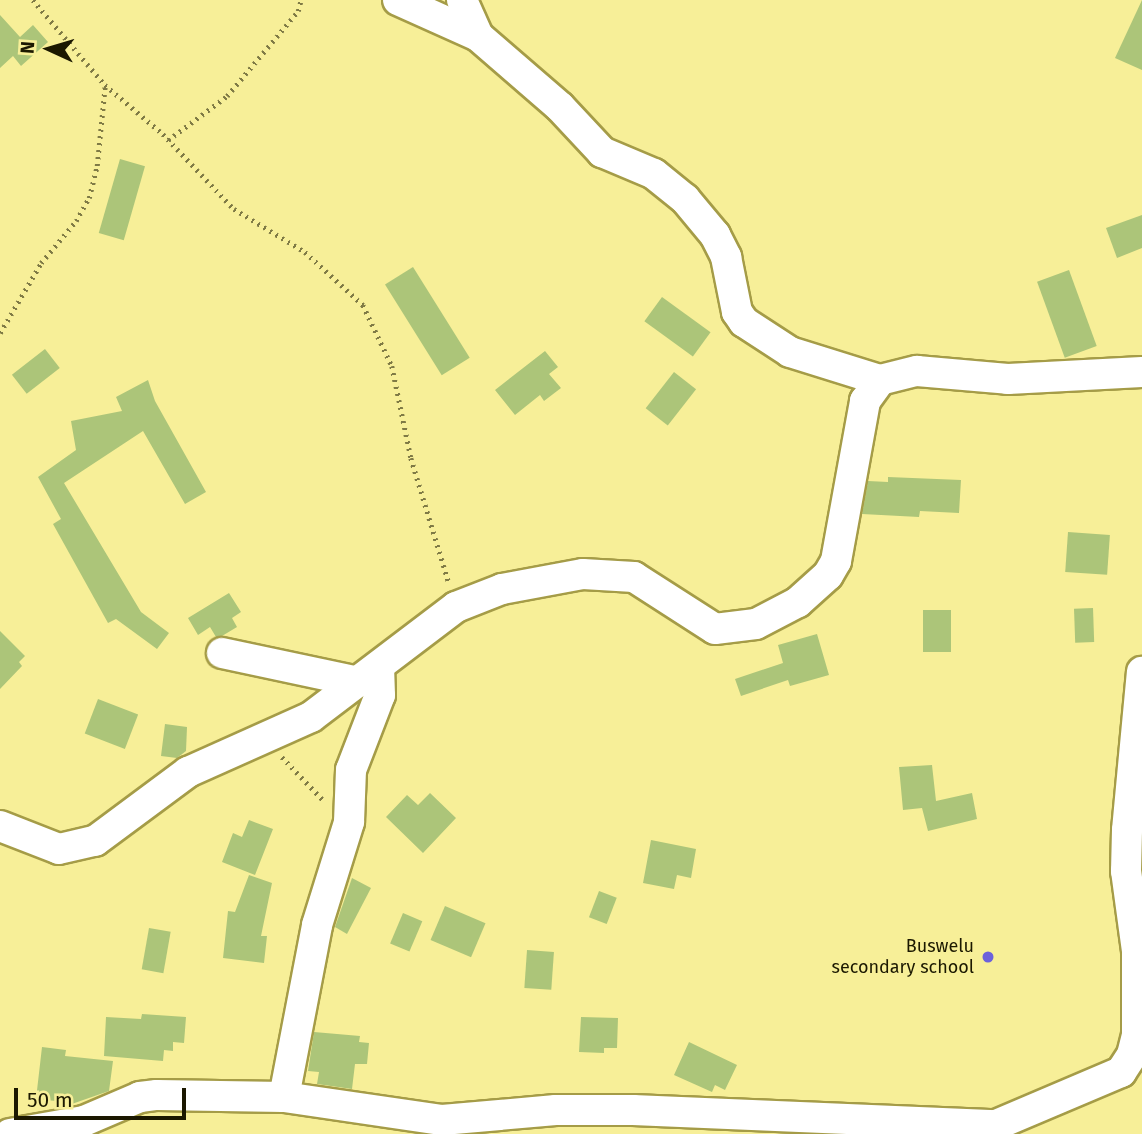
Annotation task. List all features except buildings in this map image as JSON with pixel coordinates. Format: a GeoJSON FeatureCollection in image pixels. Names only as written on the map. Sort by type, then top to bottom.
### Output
{"type":"FeatureCollection","features":[{"type":"Feature","properties":{"kind":"street"},"geometry":{"type":"LineString","coordinates":[[398,0],[478,36],[560,107],[602,152],[654,174],[685,199],[715,235],[726,257],[737,312],[752,329],[790,352],[880,380],[917,371],[1008,379],[1142,372]]}},
{"type":"Feature","properties":{"kind":"street"},"geometry":{"type":"LineString","coordinates":[[462,0],[478,36]]}},
{"type":"Feature","properties":{"kind":"street"},"geometry":{"type":"LineString","coordinates":[[0,826],[38,844],[76,848],[113,830],[148,797],[188,772],[269,739],[311,717],[456,607],[502,589],[583,574],[634,577],[649,583],[715,629],[756,624],[782,613],[828,575],[836,561],[865,401],[880,380]]}},
{"type":"Feature","properties":{"kind":"street"},"geometry":{"type":"LineString","coordinates":[[222,653],[368,675]]}},
{"type":"Feature","properties":{"kind":"street"},"geometry":{"type":"LineString","coordinates":[[10,1134],[84,1121],[141,1097],[285,1097],[430,1119],[556,1110],[629,1122],[993,1129],[1131,1073],[1137,1035],[1137,951],[1126,870],[1127,830],[1142,672]]}},
{"type":"Feature","properties":{"kind":"street"},"geometry":{"type":"LineString","coordinates":[[285,1097],[317,925],[349,821],[351,770],[380,695],[368,675]]}},
{"type":"Feature","properties":{"kind":"path"},"geometry":{"type":"LineString","coordinates":[[33,0],[105,85],[168,140],[234,209],[305,252],[363,305],[392,366],[411,458],[456,607]]}},
{"type":"Feature","properties":{"kind":"path"},"geometry":{"type":"LineString","coordinates":[[168,140],[227,96],[298,11],[301,0]]}},
{"type":"Feature","properties":{"kind":"path"},"geometry":{"type":"LineString","coordinates":[[0,333],[41,262],[76,221],[89,198],[97,166],[105,85]]}},
{"type":"Feature","properties":{"kind":"path"},"geometry":{"type":"LineString","coordinates":[[269,739],[313,792],[349,821]]}},
{"type":"Feature","properties":{"kind":"place","name":"Buswelu secondary school"},"geometry":{"type":"Point","coordinates":[988,957]}}]}
